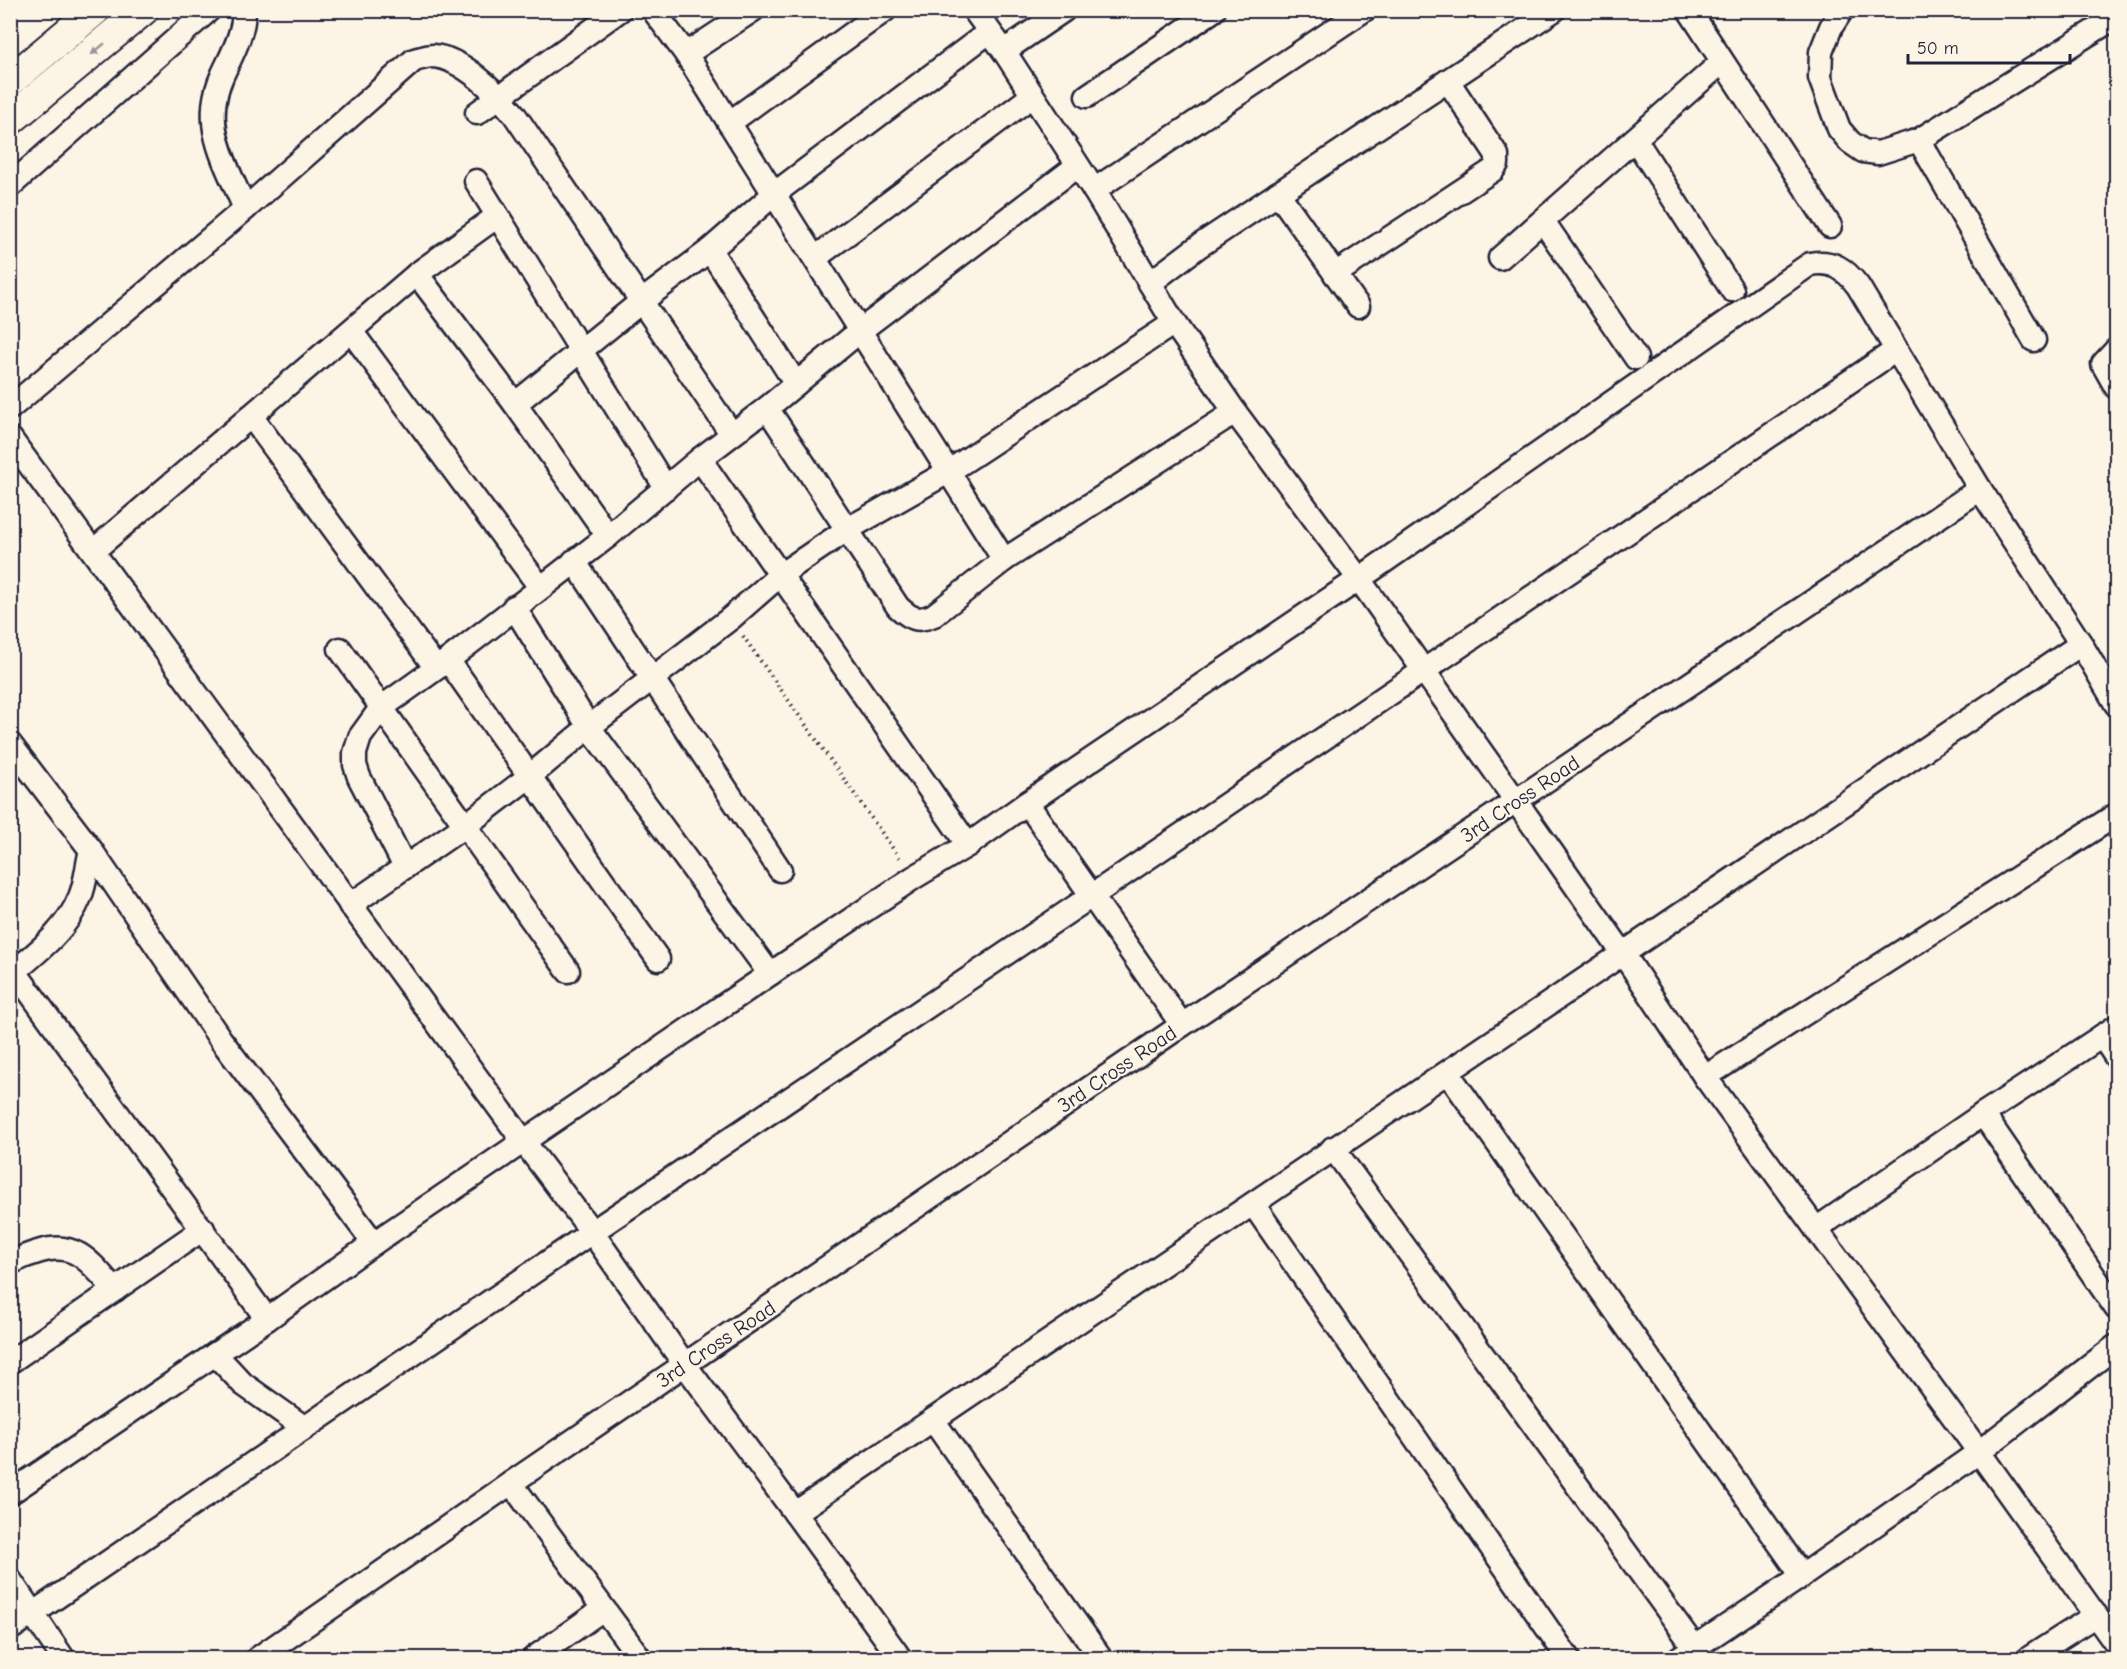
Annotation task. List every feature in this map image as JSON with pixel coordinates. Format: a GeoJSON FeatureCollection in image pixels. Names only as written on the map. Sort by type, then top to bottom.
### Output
{"type":"FeatureCollection","features":[{"type":"Feature","properties":{"kind":"main road"},"geometry":{"type":"LineString","coordinates":[[10,81],[95,10]]}},
{"type":"Feature","properties":{"kind":"main road"},"geometry":{"type":"LineString","coordinates":[[10,120],[143,10]]}},
{"type":"Feature","properties":{"kind":"street"},"geometry":{"type":"LineString","coordinates":[[10,186],[209,10]]}},
{"type":"Feature","properties":{"kind":"street"},"geometry":{"type":"LineString","coordinates":[[244,10],[239,38],[218,85],[212,106],[214,134],[245,208]]}},
{"type":"Feature","properties":{"kind":"street"},"geometry":{"type":"LineString","coordinates":[[477,113],[620,10]]}},
{"type":"Feature","properties":{"kind":"street"},"geometry":{"type":"LineString","coordinates":[[653,10],[686,54],[1004,560]]}},
{"type":"Feature","properties":{"kind":"street"},"geometry":{"type":"LineString","coordinates":[[686,54],[753,10]]}},
{"type":"Feature","properties":{"kind":"street"},"geometry":{"type":"LineString","coordinates":[[729,123],[885,10]]}},
{"type":"Feature","properties":{"kind":"street"},"geometry":{"type":"LineString","coordinates":[[974,10],[1004,51],[1094,190],[1174,323],[1235,412],[1424,670],[1624,955],[1705,1077],[2116,1644]]}},
{"type":"Feature","properties":{"kind":"street"},"geometry":{"type":"LineString","coordinates":[[1004,51],[1064,10]]}},
{"type":"Feature","properties":{"kind":"street"},"geometry":{"type":"LineString","coordinates":[[1087,96],[1214,10]]}},
{"type":"Feature","properties":{"kind":"street"},"geometry":{"type":"LineString","coordinates":[[1094,190],[1364,10]]}},
{"type":"Feature","properties":{"kind":"street"},"geometry":{"type":"LineString","coordinates":[[1150,283],[1199,246],[1554,10]]}},
{"type":"Feature","properties":{"kind":"street"},"geometry":{"type":"LineString","coordinates":[[1689,10],[1830,226]]}},
{"type":"Feature","properties":{"kind":"street"},"geometry":{"type":"LineString","coordinates":[[1842,10],[1831,27],[1821,52],[1820,78],[1839,129],[1850,142],[1863,151],[1878,153],[1919,140],[2116,17]]}},
{"type":"Feature","properties":{"kind":"street"},"geometry":{"type":"LineString","coordinates":[[515,404],[642,301],[710,250],[774,194],[989,32]]}},
{"type":"Feature","properties":{"kind":"street"},"geometry":{"type":"LineString","coordinates":[[10,408],[245,208],[414,60],[432,56],[451,61],[476,77],[500,97],[514,114],[731,433]]}},
{"type":"Feature","properties":{"kind":"street"},"geometry":{"type":"LineString","coordinates":[[1500,258],[1722,62]]}},
{"type":"Feature","properties":{"kind":"street"},"geometry":{"type":"LineString","coordinates":[[1335,274],[1493,170],[1497,164],[1497,155],[1448,81]]}},
{"type":"Feature","properties":{"kind":"street"},"geometry":{"type":"LineString","coordinates":[[815,258],[1032,96]]}},
{"type":"Feature","properties":{"kind":"street"},"geometry":{"type":"LineString","coordinates":[[1635,139],[1732,290]]}},
{"type":"Feature","properties":{"kind":"street"},"geometry":{"type":"LineString","coordinates":[[1919,140],[2034,340]]}},
{"type":"Feature","properties":{"kind":"street"},"geometry":{"type":"LineString","coordinates":[[405,867],[355,765],[355,753],[360,737],[381,708],[608,536],[731,433],[767,408],[861,330],[1077,166]]}},
{"type":"Feature","properties":{"kind":"street"},"geometry":{"type":"LineString","coordinates":[[476,182],[666,488]]}},
{"type":"Feature","properties":{"kind":"street"},"geometry":{"type":"LineString","coordinates":[[1278,193],[1358,306]]}},
{"type":"Feature","properties":{"kind":"street"},"geometry":{"type":"LineString","coordinates":[[93,551],[417,273],[496,217]]}},
{"type":"Feature","properties":{"kind":"street"},"geometry":{"type":"LineString","coordinates":[[1542,221],[1636,358]]}},
{"type":"Feature","properties":{"kind":"street"},"geometry":{"type":"LineString","coordinates":[[710,250],[796,384]]}},
{"type":"Feature","properties":{"kind":"street"},"geometry":{"type":"LineString","coordinates":[[10,1493],[770,974],[913,878],[968,845],[1359,579],[1810,264],[1822,262],[1837,265],[1848,273],[1858,286],[1980,489],[2081,644],[2116,704]]}},
{"type":"Feature","properties":{"kind":"street"},"geometry":{"type":"LineString","coordinates":[[417,273],[515,404],[608,536]]}},
{"type":"Feature","properties":{"kind":"street"},"geometry":{"type":"LineString","coordinates":[[350,905],[466,825],[530,776],[589,727],[731,618],[780,575],[848,530],[948,472],[1174,323]]}},
{"type":"Feature","properties":{"kind":"street"},"geometry":{"type":"LineString","coordinates":[[351,331],[540,587]]}},
{"type":"Feature","properties":{"kind":"street"},"geometry":{"type":"LineString","coordinates":[[10,1629],[592,1232],[1093,896],[1896,350]]}},
{"type":"Feature","properties":{"kind":"street"},"geometry":{"type":"LineString","coordinates":[[2116,350],[2103,364],[2116,387]]}},
{"type":"Feature","properties":{"kind":"street"},"geometry":{"type":"LineString","coordinates":[[767,408],[898,607],[915,620],[923,620],[934,615],[1004,560],[1235,412]]}},
{"type":"Feature","properties":{"kind":"street"},"geometry":{"type":"LineString","coordinates":[[251,416],[530,776],[658,959]]}},
{"type":"Feature","properties":{"kind":"street"},"geometry":{"type":"LineString","coordinates":[[10,438],[350,905],[592,1232],[685,1365],[900,1659]]}},
{"type":"Feature","properties":{"kind":"street"},"geometry":{"type":"LineString","coordinates":[[700,459],[968,845]]}},
{"type":"Feature","properties":{"kind":"street","name":"3rd Cross Road"},"geometry":{"type":"LineString","coordinates":[[258,1659],[511,1483],[1182,1025],[1980,489]]}},
{"type":"Feature","properties":{"kind":"street"},"geometry":{"type":"LineString","coordinates":[[574,561],[780,870]]}},
{"type":"Feature","properties":{"kind":"street"},"geometry":{"type":"LineString","coordinates":[[513,607],[589,727],[770,974]]}},
{"type":"Feature","properties":{"kind":"street"},"geometry":{"type":"LineString","coordinates":[[795,1513],[1333,1148],[1624,955],[2081,644]]}},
{"type":"Feature","properties":{"kind":"street"},"geometry":{"type":"LineString","coordinates":[[340,649],[568,971]]}},
{"type":"Feature","properties":{"kind":"street"},"geometry":{"type":"LineString","coordinates":[[10,744],[91,850],[220,1040],[374,1243]]}},
{"type":"Feature","properties":{"kind":"street"},"geometry":{"type":"LineString","coordinates":[[1027,803],[1182,1025]]}},
{"type":"Feature","properties":{"kind":"street"},"geometry":{"type":"LineString","coordinates":[[1705,1077],[2116,815]]}},
{"type":"Feature","properties":{"kind":"street"},"geometry":{"type":"LineString","coordinates":[[91,850],[81,895],[68,921],[55,937],[13,968],[267,1319]]}},
{"type":"Feature","properties":{"kind":"street"},"geometry":{"type":"LineString","coordinates":[[1816,1229],[2109,1031],[2116,1057]]}},
{"type":"Feature","properties":{"kind":"street"},"geometry":{"type":"LineString","coordinates":[[1448,1073],[1802,1576]]}},
{"type":"Feature","properties":{"kind":"street"},"geometry":{"type":"LineString","coordinates":[[1983,1114],[2116,1308]]}},
{"type":"Feature","properties":{"kind":"street"},"geometry":{"type":"LineString","coordinates":[[1333,1148],[1687,1653],[1979,1452],[2115,1350]]}},
{"type":"Feature","properties":{"kind":"street"},"geometry":{"type":"LineString","coordinates":[[1253,1204],[1568,1659]]}},
{"type":"Feature","properties":{"kind":"street"},"geometry":{"type":"LineString","coordinates":[[10,1362],[203,1229]]}},
{"type":"Feature","properties":{"kind":"street"},"geometry":{"type":"LineString","coordinates":[[10,1263],[21,1257],[55,1247],[70,1249],[87,1260],[115,1290]]}},
{"type":"Feature","properties":{"kind":"street"},"geometry":{"type":"LineString","coordinates":[[215,1354],[243,1384],[305,1428]]}},
{"type":"Feature","properties":{"kind":"street"},"geometry":{"type":"LineString","coordinates":[[933,1420],[1101,1659]]}},
{"type":"Feature","properties":{"kind":"street"},"geometry":{"type":"LineString","coordinates":[[511,1483],[640,1659]]}},
{"type":"Feature","properties":{"kind":"street"},"geometry":{"type":"LineString","coordinates":[[10,1580],[63,1659]]}},
{"type":"Feature","properties":{"kind":"street"},"geometry":{"type":"LineString","coordinates":[[534,1659],[603,1609]]}},
{"type":"Feature","properties":{"kind":"street"},"geometry":{"type":"LineString","coordinates":[[2029,1659],[2096,1615]]}},
{"type":"Feature","properties":{"kind":"path"},"geometry":{"type":"LineString","coordinates":[[731,618],[913,878]]}}]}
